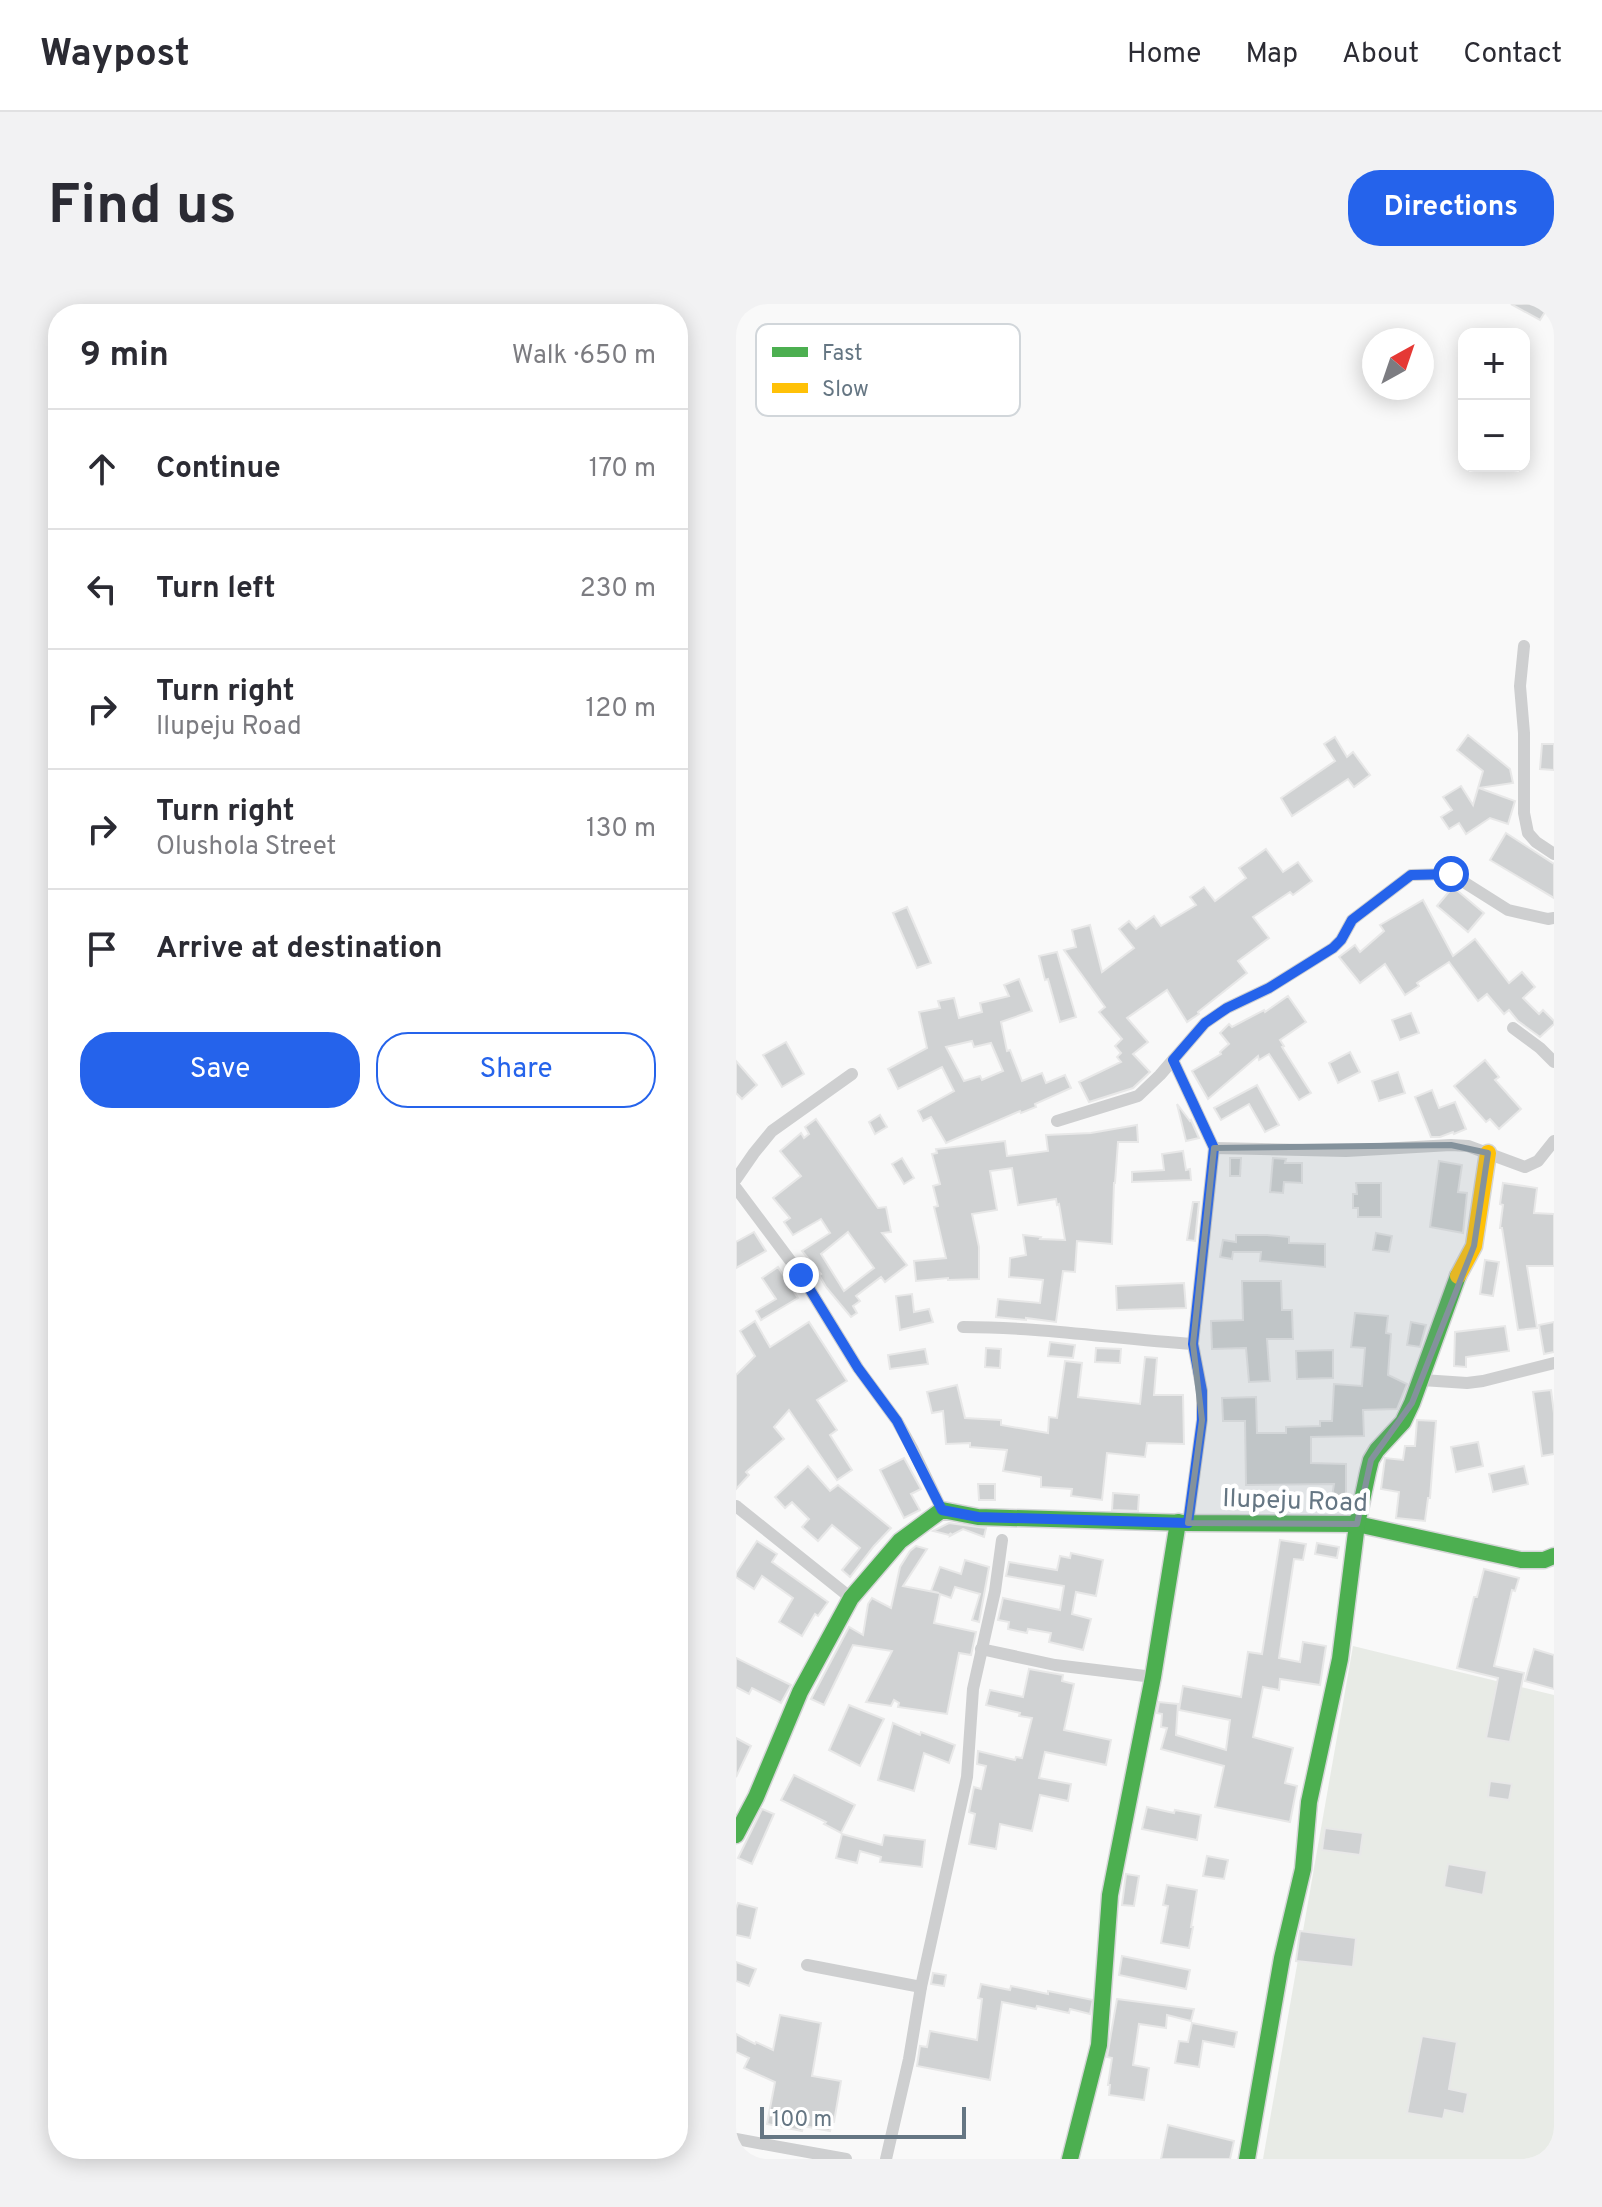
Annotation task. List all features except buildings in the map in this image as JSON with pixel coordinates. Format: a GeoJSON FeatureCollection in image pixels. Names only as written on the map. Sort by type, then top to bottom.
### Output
{"type":"FeatureCollection","features":[{"type":"Feature","properties":{"kind":"street"},"geometry":{"type":"LineString","coordinates":[[1524,646],[1520,686],[1524,733],[1524,813],[1528,833],[1554,854]]}},
{"type":"Feature","properties":{"kind":"street"},"geometry":{"type":"LineString","coordinates":[[1057,1121],[1138,1096],[1205,1023],[1333,948],[1352,920],[1411,875],[1451,874],[1508,910],[1554,918]]}},
{"type":"Feature","properties":{"kind":"street"},"geometry":{"type":"LineString","coordinates":[[1513,1028],[1554,1062]]}},
{"type":"Feature","properties":{"kind":"street"},"geometry":{"type":"LineString","coordinates":[[1070,2159],[1099,2045],[1110,1895],[1202,1420],[1202,1391],[1193,1344],[1214,1148],[1173,1060]]}},
{"type":"Feature","properties":{"kind":"street"},"geometry":{"type":"LineString","coordinates":[[736,1179],[772,1131],[852,1074]]}},
{"type":"Feature","properties":{"kind":"street"},"geometry":{"type":"LineString","coordinates":[[1214,1148],[1346,1151],[1468,1146],[1525,1167],[1538,1161],[1554,1141]]}},
{"type":"Feature","properties":{"kind":"street"},"geometry":{"type":"LineString","coordinates":[[1247,2159],[1282,1958],[1303,1869],[1309,1802],[1340,1659],[1357,1524],[1371,1460],[1403,1422],[1422,1380],[1452,1290],[1474,1246],[1488,1153]]}},
{"type":"Feature","properties":{"kind":"street"},"geometry":{"type":"LineString","coordinates":[[736,1188],[801,1275],[858,1368],[897,1421],[942,1510],[900,1541],[851,1598],[800,1692],[756,1797],[736,1835]]}},
{"type":"Feature","properties":{"kind":"street"},"geometry":{"type":"LineString","coordinates":[[963,1327],[1010,1327],[1193,1344]]}},
{"type":"Feature","properties":{"kind":"street"},"geometry":{"type":"LineString","coordinates":[[1422,1380],[1483,1381],[1554,1363]]}},
{"type":"Feature","properties":{"kind":"street"},"geometry":{"type":"LineString","coordinates":[[736,1506],[851,1598]]}},
{"type":"Feature","properties":{"kind":"street","name":"Ilupeju Road"},"geometry":{"type":"LineString","coordinates":[[942,1510],[978,1517],[1357,1524],[1521,1560],[1544,1560],[1554,1556]]}},
{"type":"Feature","properties":{"kind":"street"},"geometry":{"type":"LineString","coordinates":[[886,2159],[967,1777],[973,1689],[995,1591],[1002,1540]]}},
{"type":"Feature","properties":{"kind":"street"},"geometry":{"type":"LineString","coordinates":[[981,1649],[1055,1665],[1153,1677]]}},
{"type":"Feature","properties":{"kind":"street"},"geometry":{"type":"LineString","coordinates":[[807,1965],[921,1987]]}},
{"type":"Feature","properties":{"kind":"street"},"geometry":{"type":"LineString","coordinates":[[736,2139],[846,2159]]}},
{"type":"Feature","properties":{"kind":"highlighted area"},"geometry":{"type":"Polygon","coordinates":[[[1451,1145],[1488,1153],[1474,1246],[1412,1403],[1371,1460],[1357,1524],[1188,1523],[1202,1420],[1193,1344],[1214,1148],[1451,1145]]]}},
{"type":"Feature","properties":{"kind":"shaded area"},"geometry":{"type":"Polygon","coordinates":[[[1353,1646],[1554,1695],[1554,2159],[1263,2159],[1353,1646]]]}},
{"type":"Feature","properties":{"kind":"traffic: fast"},"geometry":{"type":"LineString","coordinates":[[1247,2159],[1282,1958],[1303,1869],[1309,1802],[1340,1659],[1357,1524],[1368,1472],[1377,1450],[1403,1422],[1412,1403],[1458,1276]]}},
{"type":"Feature","properties":{"kind":"traffic: fast"},"geometry":{"type":"LineString","coordinates":[[736,1835],[756,1797],[800,1692],[851,1598],[900,1541],[942,1510],[978,1517],[1357,1524],[1521,1560],[1544,1560],[1554,1556]]}},
{"type":"Feature","properties":{"kind":"traffic: fast"},"geometry":{"type":"LineString","coordinates":[[1070,2159],[1099,2045],[1110,1895],[1153,1677],[1178,1522]]}},
{"type":"Feature","properties":{"kind":"traffic: slow"},"geometry":{"type":"LineString","coordinates":[[1458,1276],[1474,1246],[1488,1153]]}},
{"type":"Feature","properties":{"kind":"route"},"geometry":{"type":"LineString","coordinates":[[801,1275],[858,1368],[897,1421],[942,1510],[978,1517],[1188,1523],[1202,1420],[1202,1391],[1193,1344],[1214,1148],[1173,1060],[1205,1023],[1333,948],[1352,920],[1411,875],[1451,874]]}}]}
